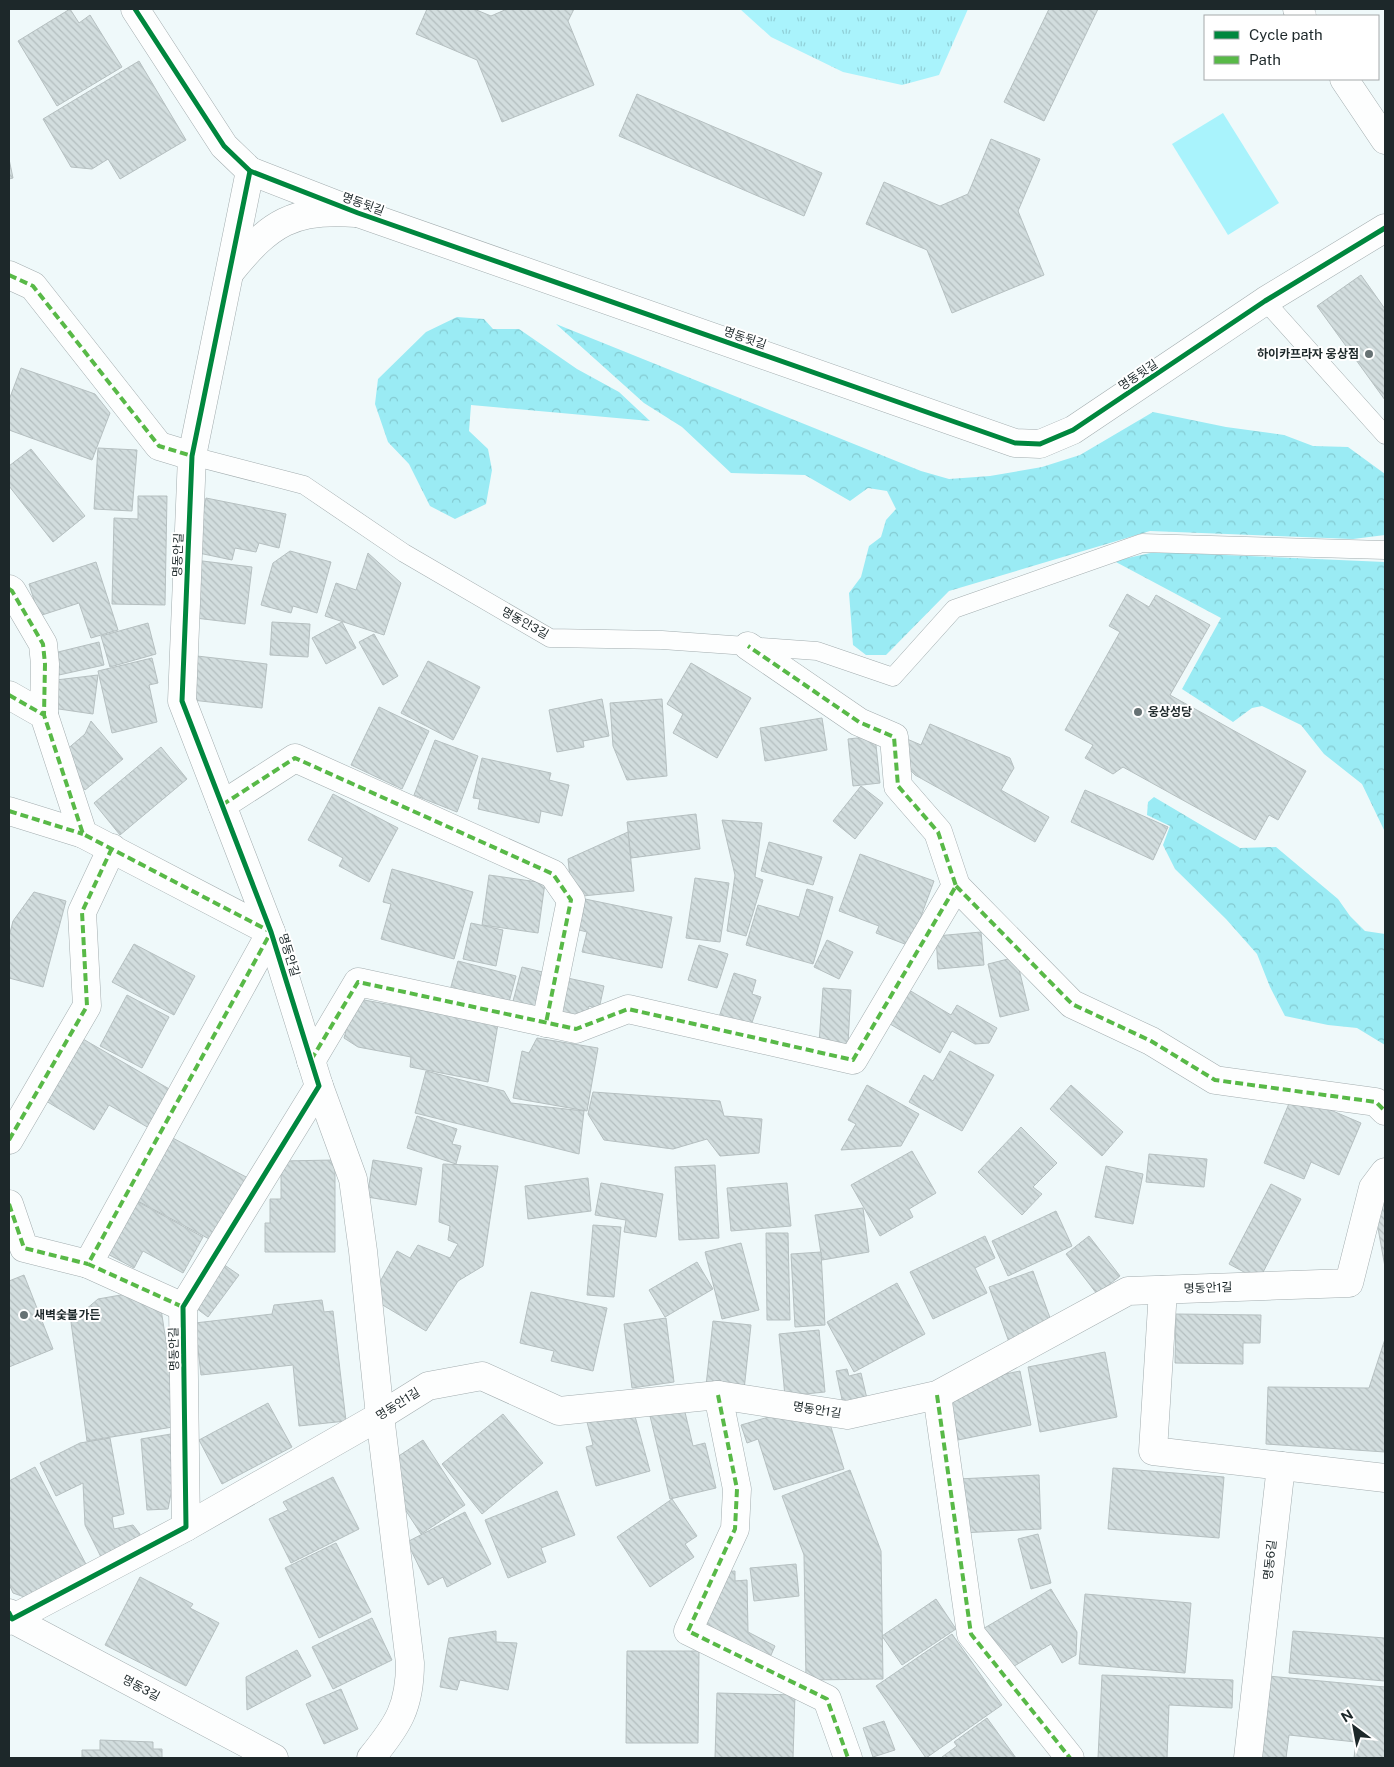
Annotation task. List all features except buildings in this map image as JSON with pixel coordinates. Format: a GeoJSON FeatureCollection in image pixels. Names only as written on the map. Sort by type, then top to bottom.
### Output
{"type":"FeatureCollection","features":[{"type":"Feature","properties":{"kind":"street","name":"명동뒷길"},"geometry":{"type":"LineString","coordinates":[[135,9],[224,146],[250,171],[358,213],[1015,443],[1040,444],[1073,430],[1265,301],[1385,228]]}},
{"type":"Feature","properties":{"kind":"street"},"geometry":{"type":"LineString","coordinates":[[1345,80],[1385,140]]}},
{"type":"Feature","properties":{"kind":"street","name":"명동안길"},"geometry":{"type":"LineString","coordinates":[[250,171],[192,456],[182,701],[272,932],[319,1086],[353,1180],[363,1251],[380,1416],[410,1663],[410,1684],[406,1707],[397,1726],[371,1758]]}},
{"type":"Feature","properties":{"kind":"street"},"geometry":{"type":"LineString","coordinates":[[229,274],[251,247],[275,226],[297,216],[326,211],[358,213]]}},
{"type":"Feature","properties":{"kind":"street"},"geometry":{"type":"LineString","coordinates":[[9,275],[33,286],[159,446],[192,456]]}},
{"type":"Feature","properties":{"kind":"street"},"geometry":{"type":"LineString","coordinates":[[9,589],[12,591],[43,644],[45,664],[44,715],[82,834]]}},
{"type":"Feature","properties":{"kind":"street"},"geometry":{"type":"LineString","coordinates":[[748,646],[859,722],[894,737],[898,786],[938,832],[956,886],[1072,1004],[1151,1041],[1215,1080],[1376,1102],[1385,1111]]}},
{"type":"Feature","properties":{"kind":"street"},"geometry":{"type":"LineString","coordinates":[[9,695],[44,715]]}},
{"type":"Feature","properties":{"kind":"street"},"geometry":{"type":"LineString","coordinates":[[222,805],[295,758],[553,874],[571,900],[546,1023]]}},
{"type":"Feature","properties":{"kind":"street"},"geometry":{"type":"LineString","coordinates":[[9,811],[82,834],[272,932],[88,1264]]}},
{"type":"Feature","properties":{"kind":"street"},"geometry":{"type":"LineString","coordinates":[[9,1140],[87,1006],[82,912],[112,848]]}},
{"type":"Feature","properties":{"kind":"street"},"geometry":{"type":"LineString","coordinates":[[311,1060],[358,982],[576,1029],[628,1009],[853,1060],[956,886]]}},
{"type":"Feature","properties":{"kind":"street"},"geometry":{"type":"LineString","coordinates":[[9,1204],[24,1248],[88,1264],[184,1307],[319,1086]]}},
{"type":"Feature","properties":{"kind":"street","name":"명동안1길"},"geometry":{"type":"LineString","coordinates":[[186,1527],[380,1416],[428,1386],[482,1376],[559,1411],[718,1395],[847,1415],[937,1395],[1128,1291],[1348,1283],[1373,1188],[1385,1172]]}},
{"type":"Feature","properties":{"kind":"street"},"geometry":{"type":"LineString","coordinates":[[1163,1290],[1153,1451],[1385,1478]]}},
{"type":"Feature","properties":{"kind":"street","name":"명동안길"},"geometry":{"type":"LineString","coordinates":[[184,1307],[186,1527]]}},
{"type":"Feature","properties":{"kind":"street"},"geometry":{"type":"LineString","coordinates":[[718,1395],[737,1489],[735,1529],[688,1630],[827,1699],[848,1758]]}},
{"type":"Feature","properties":{"kind":"street"},"geometry":{"type":"LineString","coordinates":[[937,1395],[972,1634],[1070,1758]]}},
{"type":"Feature","properties":{"kind":"street","name":"명동6길"},"geometry":{"type":"LineString","coordinates":[[1248,1758],[1281,1466]]}},
{"type":"Feature","properties":{"kind":"street"},"geometry":{"type":"LineString","coordinates":[[10,1618],[186,1527]]}},
{"type":"Feature","properties":{"kind":"street","name":"명동3길"},"geometry":{"type":"LineString","coordinates":[[10,1618],[274,1758]]}},
{"type":"Feature","properties":{"kind":"lane"},"geometry":{"type":"LineString","coordinates":[[1265,301],[1385,435]]}},
{"type":"Feature","properties":{"kind":"lane","name":"명동안3길"},"geometry":{"type":"LineString","coordinates":[[192,456],[304,485],[404,553],[550,638],[662,640],[818,651],[893,678],[954,609],[1142,543],[1385,550]]}},
{"type":"Feature","properties":{"kind":"green space"},"geometry":{"type":"Polygon","coordinates":[[[740,9],[968,9],[939,75],[902,85],[843,72],[771,37],[740,9]]]}},
{"type":"Feature","properties":{"kind":"green space"},"geometry":{"type":"Polygon","coordinates":[[[1223,113],[1279,203],[1228,235],[1172,144],[1223,113]]]}},
{"type":"Feature","properties":{"kind":"green space"},"geometry":{"type":"Polygon","coordinates":[[[457,317],[484,319],[493,329],[519,329],[577,369],[619,392],[650,421],[471,405],[469,431],[488,449],[492,470],[486,504],[455,519],[430,506],[409,464],[388,442],[375,404],[378,379],[426,332],[457,317]]]}},
{"type":"Feature","properties":{"kind":"green space"},"geometry":{"type":"Polygon","coordinates":[[[556,324],[921,471],[949,479],[990,476],[1042,467],[1080,455],[1153,412],[1226,427],[1284,435],[1313,446],[1348,447],[1385,474],[1385,535],[1353,539],[1150,531],[949,591],[886,655],[866,655],[853,645],[849,593],[861,577],[869,546],[881,537],[886,520],[896,509],[887,491],[868,488],[850,501],[805,475],[731,473],[682,427],[644,403],[556,324]]]}},
{"type":"Feature","properties":{"kind":"green space"},"geometry":{"type":"Polygon","coordinates":[[[1155,552],[1385,562],[1385,832],[1362,784],[1324,754],[1301,725],[1262,706],[1252,708],[1233,722],[1182,689],[1221,618],[1114,561],[1155,552]]]}},
{"type":"Feature","properties":{"kind":"green space"},"geometry":{"type":"Polygon","coordinates":[[[1154,797],[1240,848],[1276,847],[1338,899],[1350,916],[1365,931],[1385,934],[1385,1045],[1357,1028],[1328,1025],[1285,1016],[1270,987],[1257,954],[1226,919],[1175,869],[1163,845],[1170,826],[1147,815],[1148,802],[1154,797]]]}},
{"type":"Feature","properties":{"kind":"marked path"},"geometry":{"type":"LineString","coordinates":[[9,275],[33,286],[159,446],[192,456]]}},
{"type":"Feature","properties":{"kind":"marked path"},"geometry":{"type":"LineString","coordinates":[[9,589],[12,591],[43,644],[45,664],[44,715]]}},
{"type":"Feature","properties":{"kind":"marked path"},"geometry":{"type":"LineString","coordinates":[[311,1060],[358,982],[576,1029],[628,1009],[853,1060],[956,886],[938,832],[898,786],[894,737],[859,722],[748,646]]}},
{"type":"Feature","properties":{"kind":"marked path"},"geometry":{"type":"LineString","coordinates":[[9,695],[44,715],[83,834],[271,932],[88,1264],[183,1307]]}},
{"type":"Feature","properties":{"kind":"marked path"},"geometry":{"type":"LineString","coordinates":[[222,805],[295,758],[553,874],[571,900],[546,1023]]}},
{"type":"Feature","properties":{"kind":"marked path"},"geometry":{"type":"LineString","coordinates":[[9,811],[83,834]]}},
{"type":"Feature","properties":{"kind":"marked path"},"geometry":{"type":"LineString","coordinates":[[9,1140],[87,1006],[82,912],[112,848]]}},
{"type":"Feature","properties":{"kind":"marked path"},"geometry":{"type":"LineString","coordinates":[[956,886],[1072,1004],[1151,1041],[1215,1080],[1376,1102],[1385,1111]]}},
{"type":"Feature","properties":{"kind":"marked path"},"geometry":{"type":"LineString","coordinates":[[9,1204],[24,1248],[88,1264]]}},
{"type":"Feature","properties":{"kind":"marked path"},"geometry":{"type":"LineString","coordinates":[[718,1395],[737,1489],[735,1529],[688,1631],[827,1699],[848,1758]]}},
{"type":"Feature","properties":{"kind":"marked path"},"geometry":{"type":"LineString","coordinates":[[937,1395],[971,1634],[1070,1758]]}},
{"type":"Feature","properties":{"kind":"cycle path"},"geometry":{"type":"LineString","coordinates":[[135,9],[224,146],[250,171],[358,213],[1015,443],[1040,444],[1073,430],[1265,301],[1385,228]]}},
{"type":"Feature","properties":{"kind":"cycle path"},"geometry":{"type":"LineString","coordinates":[[9,1613],[12,1619],[186,1527],[183,1307],[319,1086],[271,932],[182,701],[192,456],[250,171]]}},
{"type":"Feature","properties":{"kind":"place","name":"하이카프라자 웅상점"},"geometry":{"type":"Point","coordinates":[1369,354]}},
{"type":"Feature","properties":{"kind":"place","name":"웅상성당"},"geometry":{"type":"Point","coordinates":[1138,712]}},
{"type":"Feature","properties":{"kind":"place","name":"새벽숯불가든"},"geometry":{"type":"Point","coordinates":[24,1315]}}]}
